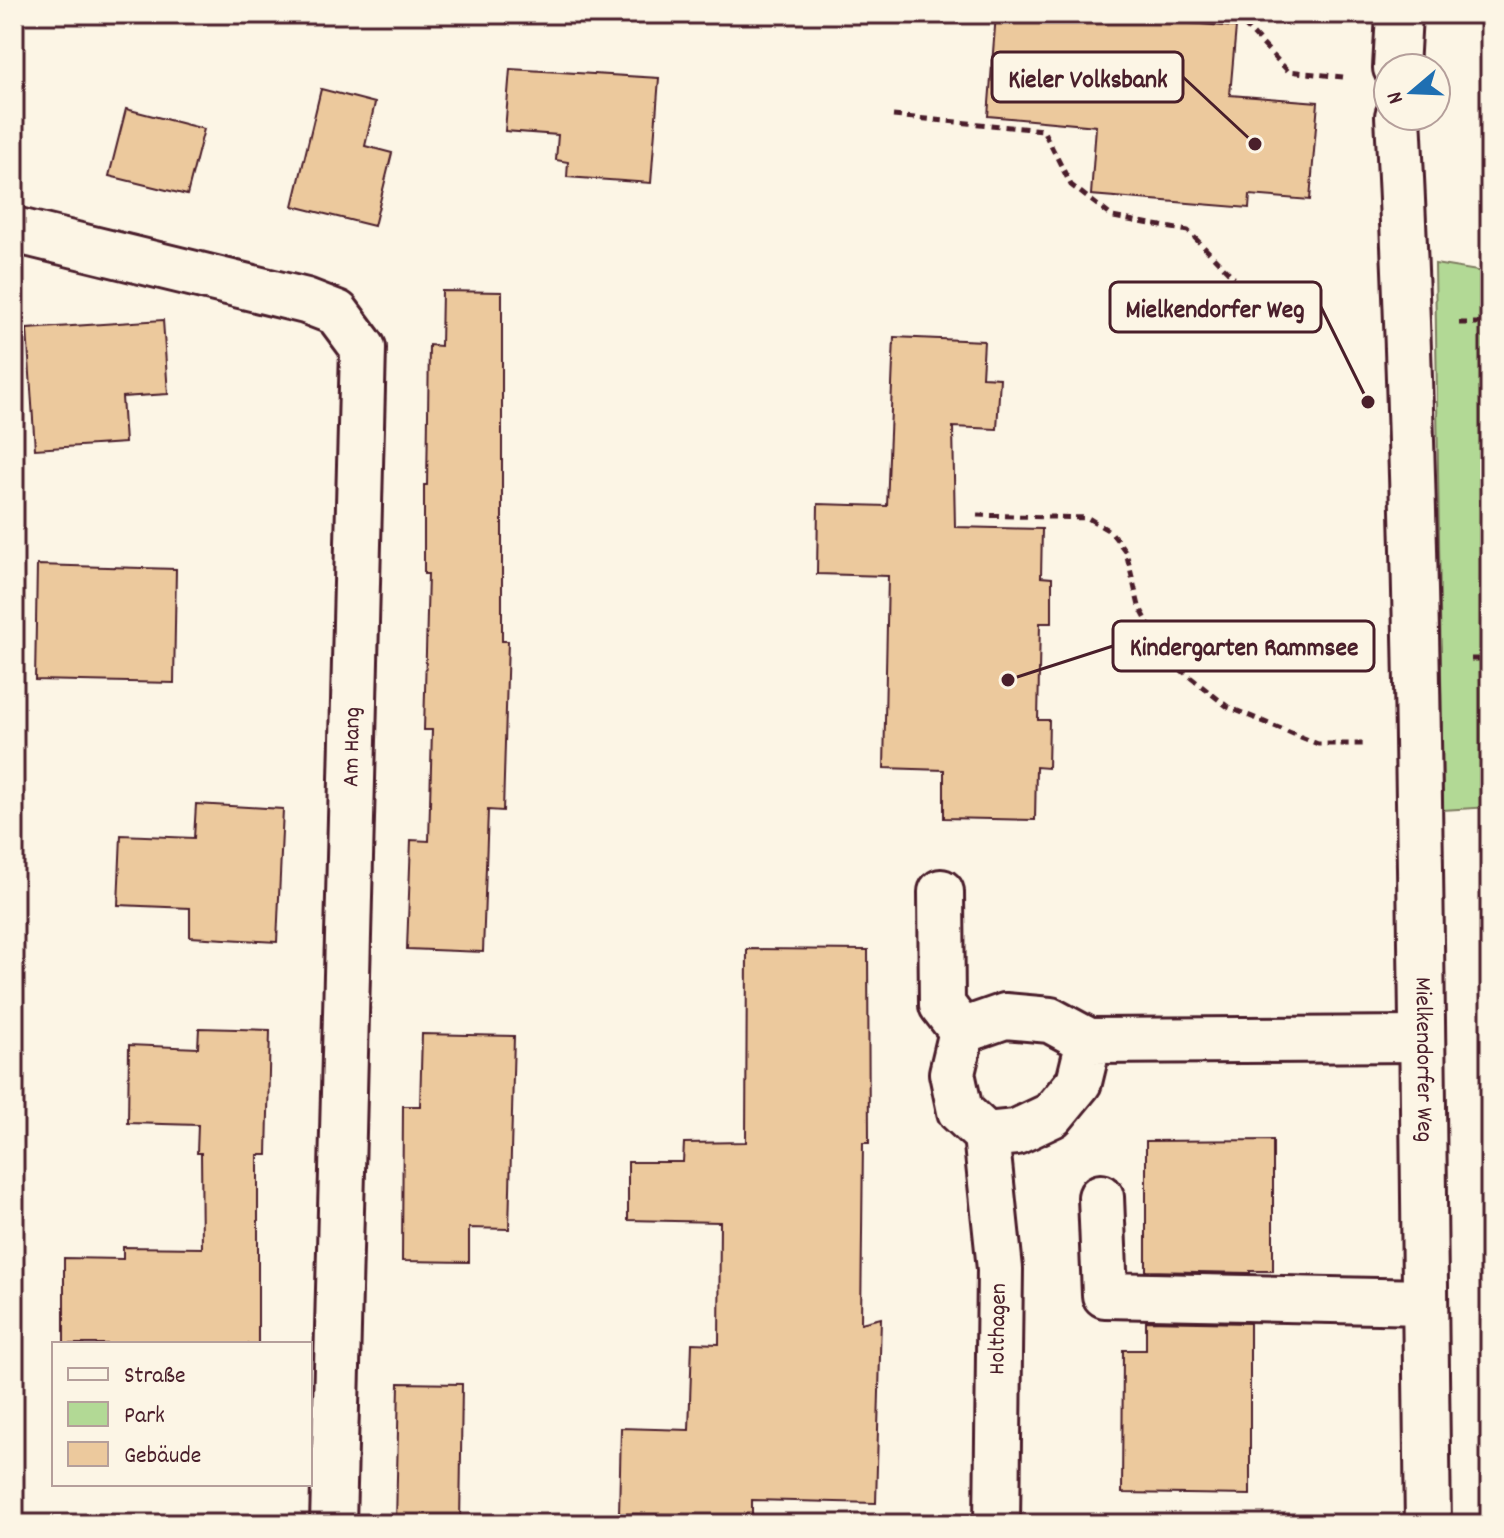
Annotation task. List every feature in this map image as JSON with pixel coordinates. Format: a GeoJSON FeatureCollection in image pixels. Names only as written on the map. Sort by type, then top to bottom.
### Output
{"type":"FeatureCollection","features":[{"type":"Feature","properties":{"kind":"street"},"geometry":{"type":"LineString","coordinates":[[1397,52],[1399,14]]}},
{"type":"Feature","properties":{"kind":"street","name":"Mielkendorfer Weg"},"geometry":{"type":"LineString","coordinates":[[1399,132],[1407,324],[1417,744],[1428,1524]]}},
{"type":"Feature","properties":{"kind":"street","name":"Am Hang"},"geometry":{"type":"LineString","coordinates":[[14,230],[306,301],[337,313],[363,348],[333,1524]]}},
{"type":"Feature","properties":{"kind":"street"},"geometry":{"type":"LineString","coordinates":[[941,892],[942,1005],[962,1031]]}},
{"type":"Feature","properties":{"kind":"street"},"geometry":{"type":"LineString","coordinates":[[962,1031],[1005,1016],[1050,1020],[1089,1041],[1421,1039]]}},
{"type":"Feature","properties":{"kind":"street"},"geometry":{"type":"LineString","coordinates":[[962,1031],[952,1073],[960,1111],[986,1135],[1016,1132],[1052,1115],[1079,1082],[1089,1041]]}},
{"type":"Feature","properties":{"kind":"street","name":"Holthagen"},"geometry":{"type":"LineString","coordinates":[[986,1135],[1000,1269],[997,1524]]}},
{"type":"Feature","properties":{"kind":"street"},"geometry":{"type":"LineString","coordinates":[[1101,1197],[1105,1295],[1425,1302]]}},
{"type":"Feature","properties":{"kind":"path"},"geometry":{"type":"LineString","coordinates":[[1234,14],[1288,71],[1345,77]]}},
{"type":"Feature","properties":{"kind":"path"},"geometry":{"type":"LineString","coordinates":[[893,116],[1043,130],[1071,185],[1081,193],[1113,217],[1188,231],[1234,278]]}},
{"type":"Feature","properties":{"kind":"path"},"geometry":{"type":"LineString","coordinates":[[977,515],[1088,518],[1111,532],[1126,552],[1139,606],[1167,659],[1228,707],[1318,744],[1417,744]]}},
{"type":"Feature","properties":{"kind":"green space"},"geometry":{"type":"Polygon","coordinates":[[[1435,264],[1490,273],[1490,807],[1443,810],[1435,264]]]}},
{"type":"Feature","properties":{"kind":"building"},"geometry":{"type":"Polygon","coordinates":[[[996,14],[1130,14],[1130,18],[1236,27],[1230,95],[1318,102],[1310,200],[1250,195],[1249,208],[1091,195],[1096,126],[988,116],[996,14]]]}},
{"type":"Feature","properties":{"kind":"building"},"geometry":{"type":"Polygon","coordinates":[[[510,69],[659,78],[651,183],[567,177],[568,162],[556,160],[558,135],[505,131],[510,69]]]}},
{"type":"Feature","properties":{"kind":"building"},"geometry":{"type":"Polygon","coordinates":[[[321,89],[375,103],[365,146],[392,153],[374,226],[293,206],[321,89]]]}},
{"type":"Feature","properties":{"kind":"building"},"geometry":{"type":"Polygon","coordinates":[[[126,109],[204,129],[187,195],[109,176],[126,109]]]}},
{"type":"Feature","properties":{"kind":"building"},"geometry":{"type":"Polygon","coordinates":[[[442,291],[502,292],[502,641],[508,641],[503,811],[488,810],[483,952],[407,949],[411,840],[429,841],[432,730],[424,730],[428,574],[424,574],[424,485],[427,485],[429,345],[441,346],[442,291]]]}},
{"type":"Feature","properties":{"kind":"building"},"geometry":{"type":"Polygon","coordinates":[[[163,320],[168,394],[122,397],[125,443],[35,449],[27,329],[163,320]]]}},
{"type":"Feature","properties":{"kind":"building"},"geometry":{"type":"Polygon","coordinates":[[[894,337],[984,341],[982,377],[1000,378],[997,429],[953,427],[955,527],[1042,529],[1041,577],[1052,578],[1052,623],[1040,623],[1038,720],[1049,720],[1048,768],[1036,767],[1035,820],[944,818],[944,770],[884,768],[888,576],[817,574],[818,504],[887,506],[894,337]]]}},
{"type":"Feature","properties":{"kind":"building"},"geometry":{"type":"Polygon","coordinates":[[[37,565],[176,569],[174,683],[35,680],[37,565]]]}},
{"type":"Feature","properties":{"kind":"building"},"geometry":{"type":"Polygon","coordinates":[[[196,804],[283,809],[277,942],[190,937],[190,908],[118,905],[121,835],[194,838],[196,804]]]}},
{"type":"Feature","properties":{"kind":"building"},"geometry":{"type":"Polygon","coordinates":[[[747,949],[868,950],[869,1143],[863,1143],[861,1323],[881,1318],[876,1503],[752,1500],[752,1524],[681,1524],[681,1515],[619,1514],[621,1428],[689,1430],[692,1343],[719,1344],[720,1222],[628,1220],[628,1162],[683,1162],[684,1143],[746,1142],[747,949]]]}},
{"type":"Feature","properties":{"kind":"building"},"geometry":{"type":"Polygon","coordinates":[[[199,1028],[270,1030],[267,1155],[258,1155],[258,1342],[64,1342],[64,1258],[123,1259],[123,1247],[202,1248],[198,1125],[128,1123],[129,1045],[198,1048],[199,1028]]]}},
{"type":"Feature","properties":{"kind":"building"},"geometry":{"type":"Polygon","coordinates":[[[422,1034],[514,1036],[509,1229],[469,1228],[469,1262],[402,1261],[403,1106],[420,1106],[422,1034]]]}},
{"type":"Feature","properties":{"kind":"building"},"geometry":{"type":"Polygon","coordinates":[[[1273,1140],[1273,1271],[1146,1271],[1146,1141],[1273,1140]]]}},
{"type":"Feature","properties":{"kind":"building"},"geometry":{"type":"Polygon","coordinates":[[[1146,1321],[1250,1323],[1250,1495],[1122,1493],[1123,1350],[1146,1350],[1146,1321]]]}},
{"type":"Feature","properties":{"kind":"building"},"geometry":{"type":"Polygon","coordinates":[[[399,1383],[462,1384],[460,1524],[396,1524],[399,1383]]]}},
{"type":"Feature","properties":{"kind":"place","name":"Kieler Volksbank"},"geometry":{"type":"Point","coordinates":[1255,144]}},
{"type":"Feature","properties":{"kind":"place","name":"Mielkendorfer Weg"},"geometry":{"type":"Point","coordinates":[1368,402]}},
{"type":"Feature","properties":{"kind":"place","name":"Kindergarten Rammsee"},"geometry":{"type":"Point","coordinates":[1008,680]}}]}
